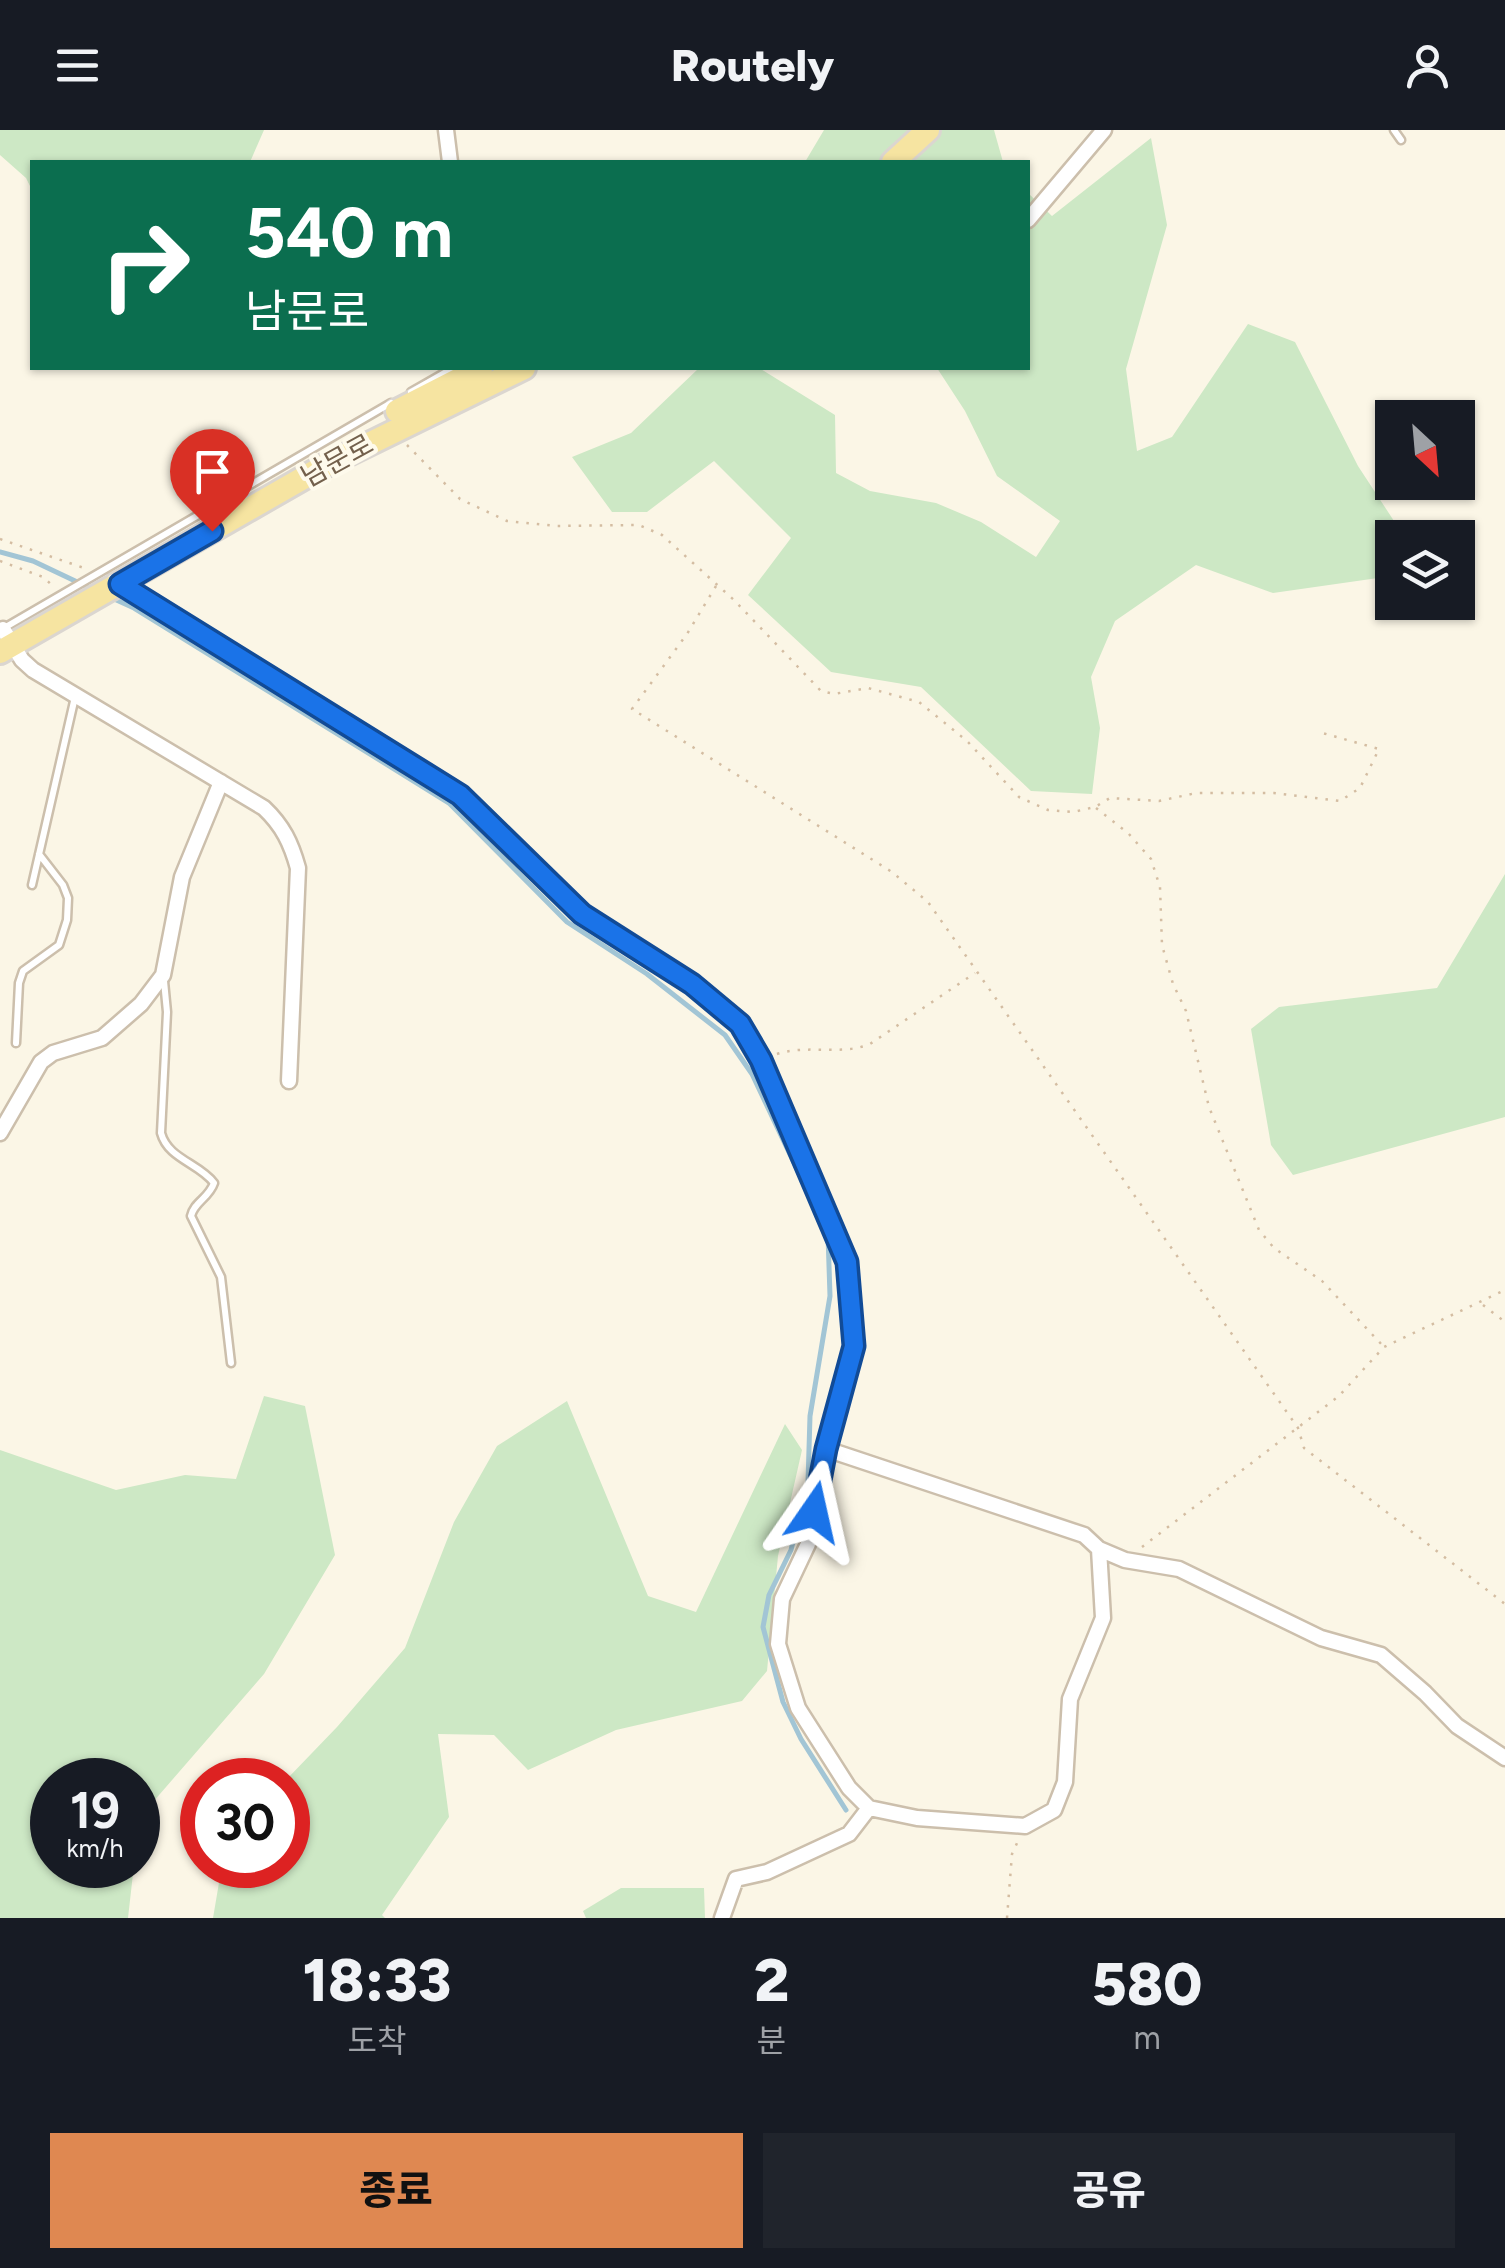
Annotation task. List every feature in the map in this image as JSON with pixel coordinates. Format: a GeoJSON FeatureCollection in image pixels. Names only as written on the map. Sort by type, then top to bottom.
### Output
{"type":"FeatureCollection","features":[{"type":"Feature","properties":{"kind":"main road"},"geometry":{"type":"LineString","coordinates":[[894,160],[928,130]]}},
{"type":"Feature","properties":{"kind":"main road"},"geometry":{"type":"LineString","coordinates":[[910,160],[943,130]]}},
{"type":"Feature","properties":{"kind":"main road","name":"남문로"},"geometry":{"type":"LineString","coordinates":[[109,581],[381,420],[477,370]]}},
{"type":"Feature","properties":{"kind":"main road","name":"남문로"},"geometry":{"type":"LineString","coordinates":[[4,639],[391,430],[514,370]]}},
{"type":"Feature","properties":{"kind":"street"},"geometry":{"type":"LineString","coordinates":[[446,130],[450,160]]}},
{"type":"Feature","properties":{"kind":"street"},"geometry":{"type":"LineString","coordinates":[[1030,218],[1104,130]]}},
{"type":"Feature","properties":{"kind":"street"},"geometry":{"type":"LineString","coordinates":[[109,581],[460,795],[582,914],[692,984],[740,1024],[761,1060],[847,1262],[854,1346],[826,1449],[808,1544],[782,1599],[778,1644],[798,1708],[849,1788],[869,1808],[916,1818],[1025,1826],[1054,1810],[1065,1782],[1070,1699],[1103,1618],[1099,1548]]}},
{"type":"Feature","properties":{"kind":"street"},"geometry":{"type":"LineString","coordinates":[[4,639],[26,665],[264,808],[278,821],[291,842],[298,868],[290,1081]]}},
{"type":"Feature","properties":{"kind":"street"},"geometry":{"type":"LineString","coordinates":[[0,1134],[42,1062],[54,1053],[102,1038],[141,1004],[163,975],[182,877],[221,782]]}},
{"type":"Feature","properties":{"kind":"street"},"geometry":{"type":"LineString","coordinates":[[826,1449],[1084,1535],[1099,1548],[1125,1560],[1178,1569],[1321,1638],[1381,1656],[1457,1726],[1505,1758]]}},
{"type":"Feature","properties":{"kind":"street"},"geometry":{"type":"LineString","coordinates":[[722,1918],[736,1880],[767,1872],[849,1834],[869,1808]]}},
{"type":"Feature","properties":{"kind":"lane"},"geometry":{"type":"LineString","coordinates":[[1394,130],[1401,140]]}},
{"type":"Feature","properties":{"kind":"lane"},"geometry":{"type":"LineString","coordinates":[[109,581],[450,370]]}},
{"type":"Feature","properties":{"kind":"lane"},"geometry":{"type":"LineString","coordinates":[[32,885],[76,696]]}},
{"type":"Feature","properties":{"kind":"lane"},"geometry":{"type":"LineString","coordinates":[[16,1043],[23,971],[60,945],[67,920],[68,898],[63,885],[39,854]]}},
{"type":"Feature","properties":{"kind":"lane"},"geometry":{"type":"LineString","coordinates":[[163,975],[166,1012],[160,1133],[168,1150],[208,1174],[214,1184],[211,1194],[192,1208],[190,1216],[222,1278],[232,1363]]}},
{"type":"Feature","properties":{"kind":"path"},"geometry":{"type":"LineString","coordinates":[[391,430],[460,499],[507,521],[557,526],[639,525],[662,535],[734,600],[821,691],[834,694],[868,688],[919,702],[967,741],[1019,797],[1048,810],[1073,812],[1094,808],[1110,798],[1159,801],[1196,793],[1274,793],[1340,802],[1360,788],[1380,748],[1319,732]]}},
{"type":"Feature","properties":{"kind":"path"},"geometry":{"type":"LineString","coordinates":[[0,539],[109,581]]}},
{"type":"Feature","properties":{"kind":"path"},"geometry":{"type":"LineString","coordinates":[[0,561],[43,577],[75,598]]}},
{"type":"Feature","properties":{"kind":"path"},"geometry":{"type":"LineString","coordinates":[[716,586],[687,634],[632,709],[892,872],[928,902],[1298,1428],[1304,1448],[1505,1604]]}},
{"type":"Feature","properties":{"kind":"path"},"geometry":{"type":"LineString","coordinates":[[1094,808],[1128,833],[1151,860],[1160,887],[1162,945],[1186,1011],[1209,1107],[1259,1230],[1274,1248],[1322,1281],[1384,1347]]}},
{"type":"Feature","properties":{"kind":"path"},"geometry":{"type":"LineString","coordinates":[[761,1060],[795,1048],[858,1049],[976,972]]}},
{"type":"Feature","properties":{"kind":"path"},"geometry":{"type":"LineString","coordinates":[[1125,1560],[1339,1396],[1384,1347],[1505,1290]]}},
{"type":"Feature","properties":{"kind":"path"},"geometry":{"type":"LineString","coordinates":[[1482,1304],[1505,1322]]}},
{"type":"Feature","properties":{"kind":"path"},"geometry":{"type":"LineString","coordinates":[[1007,1918],[1012,1854],[1025,1826]]}},
{"type":"Feature","properties":{"kind":"green space"},"geometry":{"type":"Polygon","coordinates":[[[0,130],[264,130],[251,160],[30,160],[30,186],[0,155],[0,130]]]}},
{"type":"Feature","properties":{"kind":"green space"},"geometry":{"type":"Polygon","coordinates":[[[824,130],[994,130],[1002,160],[806,160],[824,130]]]}},
{"type":"Feature","properties":{"kind":"green space"},"geometry":{"type":"Polygon","coordinates":[[[1151,138],[1167,225],[1126,369],[1137,451],[1172,437],[1248,324],[1295,342],[1375,492],[1375,500],[1380,500],[1393,520],[1375,520],[1375,578],[1273,593],[1196,565],[1115,621],[1091,677],[1100,728],[1092,794],[1031,791],[921,687],[831,672],[748,595],[791,538],[714,461],[647,512],[612,512],[572,457],[631,433],[697,370],[762,370],[835,415],[836,473],[870,491],[936,503],[981,522],[1036,557],[1060,521],[997,476],[965,411],[938,370],[1030,370],[1030,195],[1052,216],[1151,138]]]}},
{"type":"Feature","properties":{"kind":"green space"},"geometry":{"type":"Polygon","coordinates":[[[1505,874],[1505,1117],[1293,1175],[1271,1145],[1251,1029],[1279,1007],[1437,988],[1505,874]]]}},
{"type":"Feature","properties":{"kind":"green space"},"geometry":{"type":"Polygon","coordinates":[[[264,1396],[305,1406],[335,1555],[264,1674],[191,1758],[180,1758],[180,1771],[160,1794],[160,1758],[30,1758],[30,1888],[131,1888],[128,1918],[0,1918],[0,1450],[116,1490],[185,1475],[236,1479],[264,1396]]]}},
{"type":"Feature","properties":{"kind":"green space"},"geometry":{"type":"Polygon","coordinates":[[[567,1401],[648,1596],[696,1612],[785,1424],[802,1450],[778,1556],[767,1671],[742,1701],[616,1730],[528,1770],[494,1735],[438,1734],[449,1817],[382,1915],[385,1918],[213,1918],[218,1888],[310,1888],[307,1758],[405,1648],[454,1522],[497,1446],[567,1401]]]}},
{"type":"Feature","properties":{"kind":"green space"},"geometry":{"type":"Polygon","coordinates":[[[621,1888],[704,1888],[705,1918],[586,1918],[583,1911],[621,1888]]]}},
{"type":"Feature","properties":{"kind":"waterway"},"geometry":{"type":"LineString","coordinates":[[0,552],[33,561],[92,589]]}},
{"type":"Feature","properties":{"kind":"waterway"},"geometry":{"type":"LineString","coordinates":[[112,598],[449,803],[567,922],[647,974],[725,1035],[752,1074],[828,1235],[830,1296],[810,1416],[808,1482],[791,1550],[769,1595],[763,1627],[783,1702],[801,1739],[846,1810]]}},
{"type":"Feature","properties":{"kind":"route"},"geometry":{"type":"LineString","coordinates":[[212,531],[120,584],[460,795],[582,914],[692,984],[740,1024],[761,1060],[847,1262],[854,1346],[826,1449],[814,1512]]}}]}
